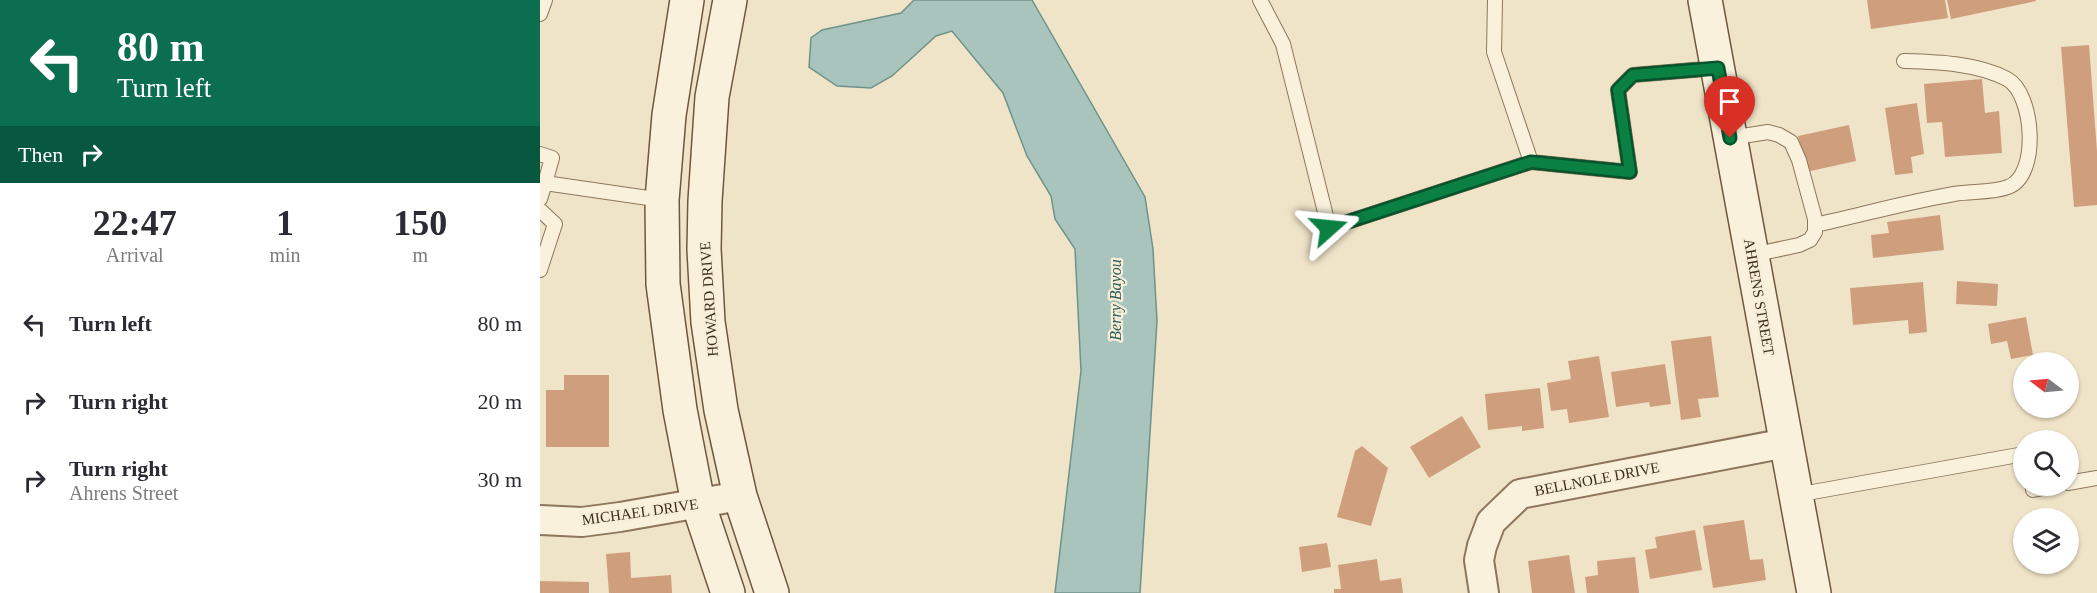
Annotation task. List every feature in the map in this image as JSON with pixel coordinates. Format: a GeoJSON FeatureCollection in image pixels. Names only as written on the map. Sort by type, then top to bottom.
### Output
{"type":"FeatureCollection","features":[{"type":"Feature","properties":{"kind":"main road"},"geometry":{"type":"LineString","coordinates":[[687,0],[669,115],[662,200],[663,285],[680,410],[698,503],[728,593]]}},
{"type":"Feature","properties":{"kind":"main road","name":"HOWARD DRIVE"},"geometry":{"type":"LineString","coordinates":[[730,0],[712,97],[704,249],[708,322],[721,410],[740,496],[772,593]]}},
{"type":"Feature","properties":{"kind":"main road","name":"AHRENS STREET"},"geometry":{"type":"LineString","coordinates":[[1705,0],[1814,593]]}},
{"type":"Feature","properties":{"kind":"main road"},"geometry":{"type":"LineString","coordinates":[[662,200],[705,201]]}},
{"type":"Feature","properties":{"kind":"street","name":"BELLNOLE DRIVE"},"geometry":{"type":"LineString","coordinates":[[1484,593],[1479,560],[1482,546],[1491,522],[1520,494],[1786,443]]}},
{"type":"Feature","properties":{"kind":"street","name":"MICHAEL DRIVE"},"geometry":{"type":"LineString","coordinates":[[540,520],[582,522],[740,496]]}},
{"type":"Feature","properties":{"kind":"lane"},"geometry":{"type":"LineString","coordinates":[[540,14],[545,0]]}},
{"type":"Feature","properties":{"kind":"lane"},"geometry":{"type":"LineString","coordinates":[[1260,0],[1283,44],[1329,228],[1531,162],[1630,172],[1618,90],[1633,75],[1718,68]]}},
{"type":"Feature","properties":{"kind":"lane"},"geometry":{"type":"LineString","coordinates":[[1496,0],[1494,51],[1531,162]]}},
{"type":"Feature","properties":{"kind":"lane"},"geometry":{"type":"LineString","coordinates":[[1815,225],[1953,194],[2010,187],[2024,174],[2028,152],[2029,121],[2022,93],[2008,79],[1945,62],[1904,61]]}},
{"type":"Feature","properties":{"kind":"lane"},"geometry":{"type":"LineString","coordinates":[[1730,138],[1767,132],[1779,135],[1791,142],[1799,160],[1815,219],[1815,232],[1810,240],[1752,255]]}},
{"type":"Feature","properties":{"kind":"lane"},"geometry":{"type":"LineString","coordinates":[[540,153],[552,158],[540,199]]}},
{"type":"Feature","properties":{"kind":"lane"},"geometry":{"type":"LineString","coordinates":[[545,183],[662,200]]}},
{"type":"Feature","properties":{"kind":"lane"},"geometry":{"type":"LineString","coordinates":[[540,210],[555,224],[540,270]]}},
{"type":"Feature","properties":{"kind":"lane"},"geometry":{"type":"LineString","coordinates":[[1796,495],[2013,456]]}},
{"type":"Feature","properties":{"kind":"lane"},"geometry":{"type":"LineString","coordinates":[[2079,481],[2097,478]]}},
{"type":"Feature","properties":{"kind":"water","name":"Berry Bayou"},"geometry":{"type":"Polygon","coordinates":[[[914,0],[1032,0],[1145,197],[1153,249],[1157,321],[1140,593],[1055,593],[1081,371],[1075,249],[1055,219],[1051,196],[1027,156],[1003,93],[952,31],[936,36],[892,76],[871,88],[837,86],[809,67],[811,38],[822,30],[901,13],[914,0]]]}},
{"type":"Feature","properties":{"kind":"building"},"geometry":{"type":"Polygon","coordinates":[[[1867,0],[1945,0],[1948,18],[1871,29],[1867,0]]]}},
{"type":"Feature","properties":{"kind":"building"},"geometry":{"type":"Polygon","coordinates":[[[1947,0],[2036,0],[2036,1],[1951,19],[1947,0]]]}},
{"type":"Feature","properties":{"kind":"building"},"geometry":{"type":"Polygon","coordinates":[[[2089,45],[2097,151],[2097,205],[2074,207],[2061,47],[2089,45]]]}},
{"type":"Feature","properties":{"kind":"building"},"geometry":{"type":"Polygon","coordinates":[[[1982,79],[1985,113],[1999,111],[2002,153],[1945,157],[1942,122],[1927,123],[1924,84],[1982,79]]]}},
{"type":"Feature","properties":{"kind":"building"},"geometry":{"type":"Polygon","coordinates":[[[1917,103],[1924,154],[1911,157],[1913,173],[1895,175],[1885,108],[1917,103]]]}},
{"type":"Feature","properties":{"kind":"building"},"geometry":{"type":"Polygon","coordinates":[[[1849,125],[1856,161],[1806,172],[1798,136],[1849,125]]]}},
{"type":"Feature","properties":{"kind":"building"},"geometry":{"type":"Polygon","coordinates":[[[1940,215],[1944,250],[1873,258],[1871,235],[1889,233],[1887,222],[1940,215]]]}},
{"type":"Feature","properties":{"kind":"building"},"geometry":{"type":"Polygon","coordinates":[[[1957,281],[1998,284],[1997,306],[1956,304],[1957,281]]]}},
{"type":"Feature","properties":{"kind":"building"},"geometry":{"type":"Polygon","coordinates":[[[1923,282],[1927,332],[1909,334],[1908,320],[1853,325],[1850,288],[1923,282]]]}},
{"type":"Feature","properties":{"kind":"building"},"geometry":{"type":"Polygon","coordinates":[[[2026,317],[2032,352],[2013,352],[2013,359],[2011,359],[2007,341],[1991,344],[1988,324],[2026,317]]]}},
{"type":"Feature","properties":{"kind":"building"},"geometry":{"type":"Polygon","coordinates":[[[1711,336],[1719,397],[1698,399],[1701,417],[1681,420],[1671,341],[1711,336]]]}},
{"type":"Feature","properties":{"kind":"building"},"geometry":{"type":"Polygon","coordinates":[[[1599,356],[1609,417],[1569,423],[1567,409],[1551,411],[1547,383],[1571,379],[1568,361],[1599,356]]]}},
{"type":"Feature","properties":{"kind":"building"},"geometry":{"type":"Polygon","coordinates":[[[1665,364],[1671,404],[1650,407],[1649,402],[1616,407],[1611,372],[1665,364]]]}},
{"type":"Feature","properties":{"kind":"building"},"geometry":{"type":"Polygon","coordinates":[[[564,375],[609,375],[609,447],[546,447],[546,390],[564,390],[564,375]]]}},
{"type":"Feature","properties":{"kind":"building"},"geometry":{"type":"Polygon","coordinates":[[[1540,388],[1544,428],[1522,431],[1522,426],[1488,430],[1485,394],[1540,388]]]}},
{"type":"Feature","properties":{"kind":"building"},"geometry":{"type":"Polygon","coordinates":[[[1462,416],[1481,447],[1429,478],[1410,447],[1462,416]]]}},
{"type":"Feature","properties":{"kind":"building"},"geometry":{"type":"Polygon","coordinates":[[[1362,446],[1388,468],[1371,526],[1337,517],[1355,451],[1362,446]]]}},
{"type":"Feature","properties":{"kind":"building"},"geometry":{"type":"Polygon","coordinates":[[[1744,520],[1750,560],[1763,559],[1766,580],[1713,588],[1703,526],[1744,520]]]}},
{"type":"Feature","properties":{"kind":"building"},"geometry":{"type":"Polygon","coordinates":[[[1695,530],[1702,570],[1650,579],[1645,550],[1657,548],[1655,537],[1695,530]]]}},
{"type":"Feature","properties":{"kind":"building"},"geometry":{"type":"Polygon","coordinates":[[[1327,543],[1331,567],[1302,572],[1299,547],[1327,543]]]}},
{"type":"Feature","properties":{"kind":"building"},"geometry":{"type":"Polygon","coordinates":[[[630,552],[631,578],[671,575],[672,593],[609,593],[606,554],[630,552]]]}},
{"type":"Feature","properties":{"kind":"building"},"geometry":{"type":"Polygon","coordinates":[[[1569,555],[1575,593],[1532,593],[1528,561],[1569,555]]]}},
{"type":"Feature","properties":{"kind":"building"},"geometry":{"type":"Polygon","coordinates":[[[1635,557],[1639,593],[1587,593],[1585,577],[1598,575],[1597,561],[1635,557]]]}},
{"type":"Feature","properties":{"kind":"building"},"geometry":{"type":"Polygon","coordinates":[[[1377,559],[1380,581],[1401,578],[1403,593],[1334,593],[1334,589],[1341,589],[1338,565],[1377,559]]]}},
{"type":"Feature","properties":{"kind":"building"},"geometry":{"type":"Polygon","coordinates":[[[540,581],[589,582],[589,593],[540,593],[540,581]]]}},
{"type":"Feature","properties":{"kind":"route"},"geometry":{"type":"LineString","coordinates":[[1329,228],[1531,162],[1630,172],[1618,90],[1633,75],[1718,68],[1730,138]]}}]}
